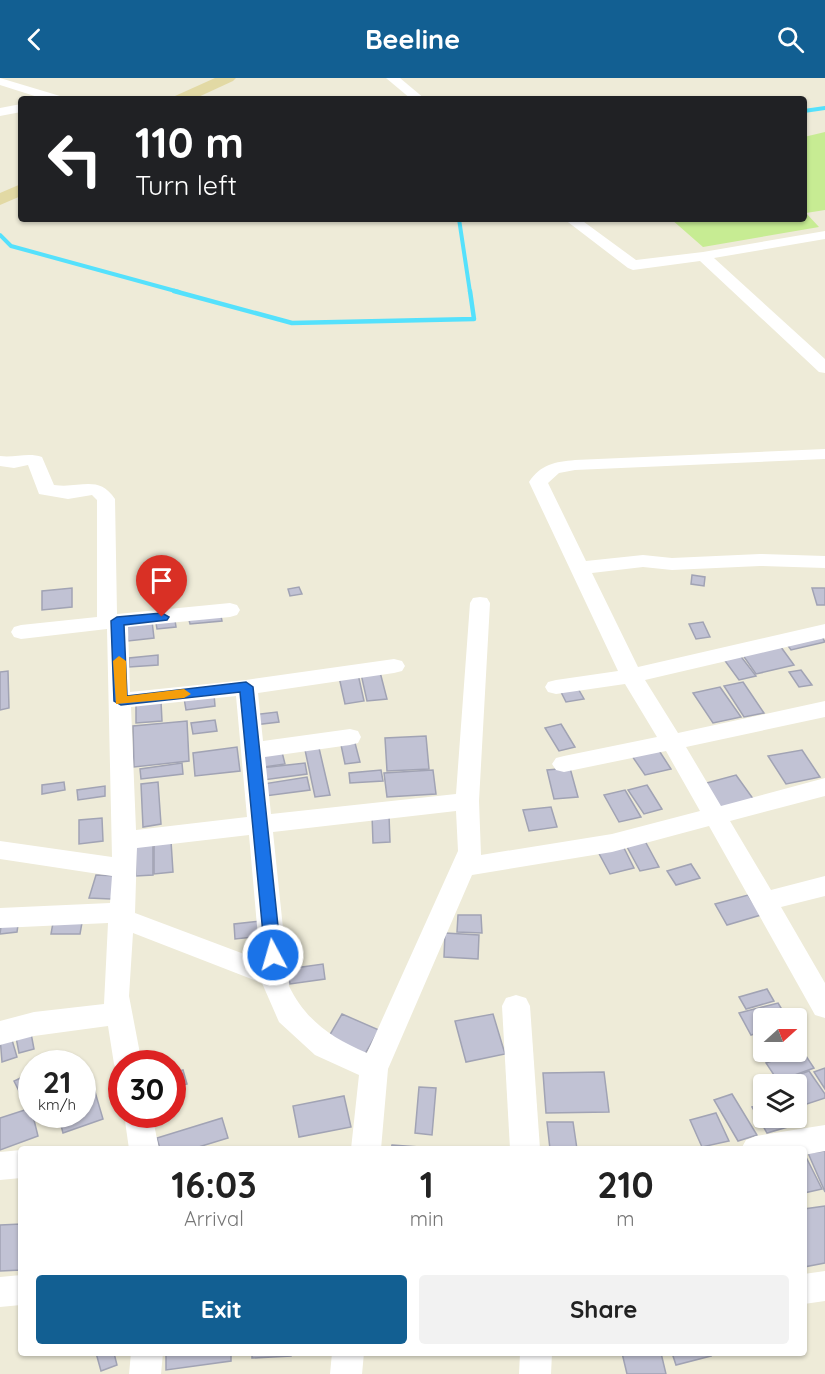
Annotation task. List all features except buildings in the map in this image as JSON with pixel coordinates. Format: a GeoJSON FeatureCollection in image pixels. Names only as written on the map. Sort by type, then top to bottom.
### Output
{"type":"FeatureCollection","features":[{"type":"Feature","properties":{"kind":"main road"},"geometry":{"type":"LineString","coordinates":[[189,96],[228,78]]}},
{"type":"Feature","properties":{"kind":"street"},"geometry":{"type":"LineString","coordinates":[[392,78],[414,96]]}},
{"type":"Feature","properties":{"kind":"street"},"geometry":{"type":"LineString","coordinates":[[2,82],[36,79]]}},
{"type":"Feature","properties":{"kind":"street"},"geometry":{"type":"LineString","coordinates":[[2,82],[46,96]]}},
{"type":"Feature","properties":{"kind":"street"},"geometry":{"type":"LineString","coordinates":[[0,112],[18,109]]}},
{"type":"Feature","properties":{"kind":"street"},"geometry":{"type":"LineString","coordinates":[[575,222],[633,265],[704,256],[825,235]]}},
{"type":"Feature","properties":{"kind":"street"},"geometry":{"type":"LineString","coordinates":[[704,256],[825,368]]}},
{"type":"Feature","properties":{"kind":"street"},"geometry":{"type":"LineString","coordinates":[[824,1001],[631,676],[538,482],[553,468],[825,454]]}},
{"type":"Feature","properties":{"kind":"street"},"geometry":{"type":"LineString","coordinates":[[0,461],[14,463],[30,459],[36,461],[46,490],[68,494],[96,489],[106,499],[112,622],[121,701],[125,868],[116,996],[126,1050]]}},
{"type":"Feature","properties":{"kind":"street"},"geometry":{"type":"LineString","coordinates":[[579,568],[642,561],[672,564],[760,560],[825,562]]}},
{"type":"Feature","properties":{"kind":"street"},"geometry":{"type":"LineString","coordinates":[[366,1146],[374,1069],[470,851],[466,801],[480,603]]}},
{"type":"Feature","properties":{"kind":"street"},"geometry":{"type":"LineString","coordinates":[[21,632],[230,610]]}},
{"type":"Feature","properties":{"kind":"street"},"geometry":{"type":"LineString","coordinates":[[556,687],[631,676],[825,631]]}},
{"type":"Feature","properties":{"kind":"street"},"geometry":{"type":"LineString","coordinates":[[121,701],[246,687],[394,666]]}},
{"type":"Feature","properties":{"kind":"street"},"geometry":{"type":"LineString","coordinates":[[246,687],[276,986],[289,1014],[325,1047],[374,1069]]}},
{"type":"Feature","properties":{"kind":"street"},"geometry":{"type":"LineString","coordinates":[[564,765],[799,716],[825,708]]}},
{"type":"Feature","properties":{"kind":"street"},"geometry":{"type":"LineString","coordinates":[[252,751],[350,737]]}},
{"type":"Feature","properties":{"kind":"street"},"geometry":{"type":"LineString","coordinates":[[463,867],[612,843],[825,787]]}},
{"type":"Feature","properties":{"kind":"street"},"geometry":{"type":"LineString","coordinates":[[124,840],[466,801]]}},
{"type":"Feature","properties":{"kind":"street"},"geometry":{"type":"LineString","coordinates":[[0,850],[125,868]]}},
{"type":"Feature","properties":{"kind":"street"},"geometry":{"type":"LineString","coordinates":[[764,902],[825,886]]}},
{"type":"Feature","properties":{"kind":"street"},"geometry":{"type":"LineString","coordinates":[[0,918],[121,915],[275,977]]}},
{"type":"Feature","properties":{"kind":"street"},"geometry":{"type":"LineString","coordinates":[[516,1006],[525,1146]]}},
{"type":"Feature","properties":{"kind":"street"},"geometry":{"type":"LineString","coordinates":[[0,1033],[34,1024],[119,1013]]}},
{"type":"Feature","properties":{"kind":"street"},"geometry":{"type":"LineString","coordinates":[[140,1128],[142,1146]]}},
{"type":"Feature","properties":{"kind":"street"},"geometry":{"type":"LineString","coordinates":[[775,1146],[825,1138]]}},
{"type":"Feature","properties":{"kind":"street"},"geometry":{"type":"LineString","coordinates":[[0,1166],[18,1164]]}},
{"type":"Feature","properties":{"kind":"street"},"geometry":{"type":"LineString","coordinates":[[807,1289],[825,1286]]}},
{"type":"Feature","properties":{"kind":"street"},"geometry":{"type":"LineString","coordinates":[[0,1292],[18,1290]]}},
{"type":"Feature","properties":{"kind":"street"},"geometry":{"type":"LineString","coordinates":[[145,1374],[147,1356]]}},
{"type":"Feature","properties":{"kind":"street"},"geometry":{"type":"LineString","coordinates":[[346,1374],[348,1356]]}},
{"type":"Feature","properties":{"kind":"street"},"geometry":{"type":"LineString","coordinates":[[535,1374],[536,1356]]}},
{"type":"Feature","properties":{"kind":"green space"},"geometry":{"type":"Polygon","coordinates":[[[825,132],[825,210],[807,213],[807,136],[825,132]]]}},
{"type":"Feature","properties":{"kind":"green space"},"geometry":{"type":"Polygon","coordinates":[[[807,214],[819,227],[703,247],[674,222],[807,222],[807,214]]]}},
{"type":"Feature","properties":{"kind":"waterway"},"geometry":{"type":"LineString","coordinates":[[807,111],[825,108]]}},
{"type":"Feature","properties":{"kind":"waterway"},"geometry":{"type":"LineString","coordinates":[[459,222],[470,292]]}},
{"type":"Feature","properties":{"kind":"waterway"},"geometry":{"type":"LineString","coordinates":[[0,235],[11,246],[179,292]]}},
{"type":"Feature","properties":{"kind":"waterway"},"geometry":{"type":"LineString","coordinates":[[174,291],[292,323],[474,319],[470,291]]}},
{"type":"Feature","properties":{"kind":"slow traffic"},"geometry":{"type":"LineString","coordinates":[[119,661],[121,701],[184,694]]}},
{"type":"Feature","properties":{"kind":"route"},"geometry":{"type":"LineString","coordinates":[[162,617],[117,621],[121,701],[246,687],[273,955]]}}]}
